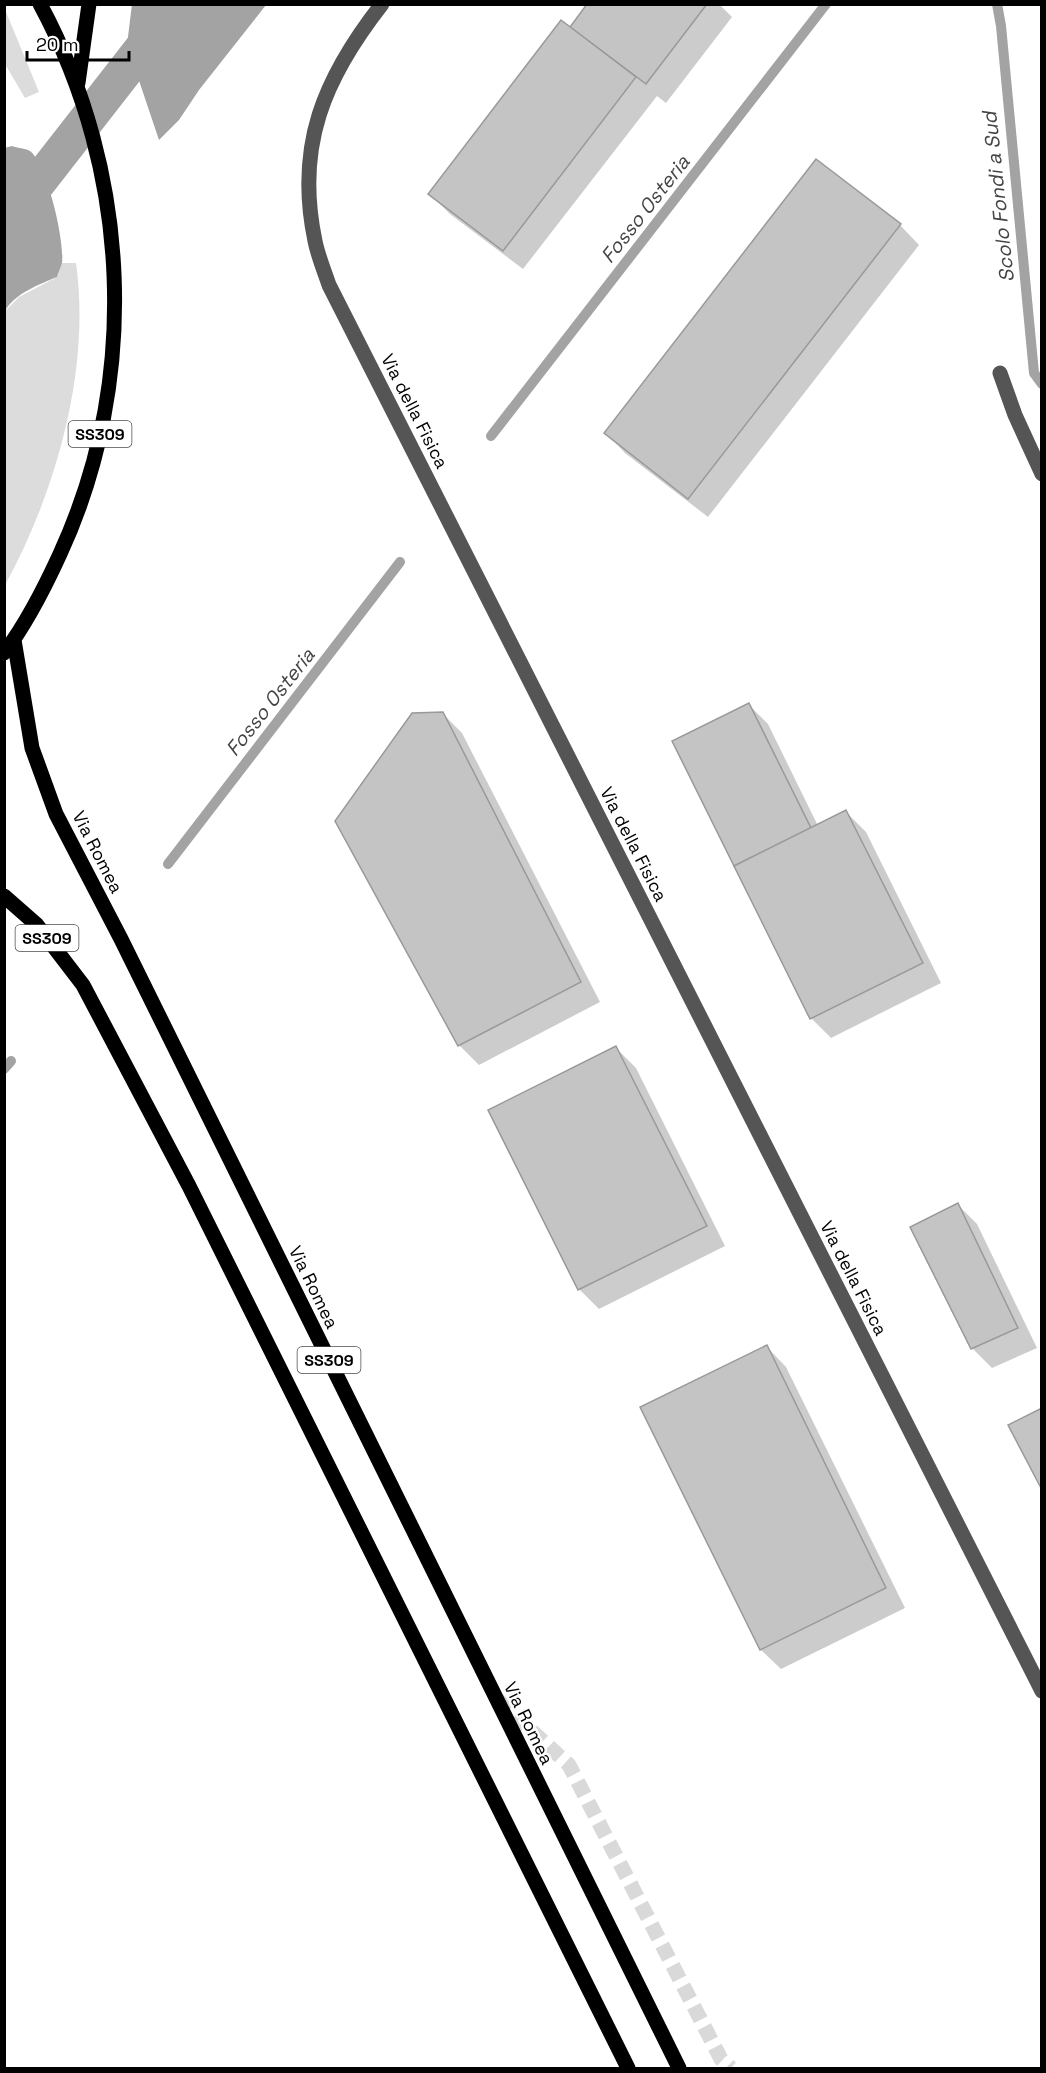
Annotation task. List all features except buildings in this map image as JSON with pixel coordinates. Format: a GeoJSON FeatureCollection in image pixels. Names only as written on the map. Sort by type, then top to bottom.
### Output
{"type":"FeatureCollection","features":[{"type":"Feature","properties":{"kind":"main road","name":"SS309"},"geometry":{"type":"LineString","coordinates":[[4,653],[46,585],[73,526],[98,445],[107,403],[114,339],[115,275],[109,211],[97,148],[77,86],[40,4]]}},
{"type":"Feature","properties":{"kind":"main road"},"geometry":{"type":"LineString","coordinates":[[77,86],[89,4]]}},
{"type":"Feature","properties":{"kind":"main road","name":"Via Romea"},"geometry":{"type":"LineString","coordinates":[[14,640],[32,748],[56,814],[121,939],[679,2068]]}},
{"type":"Feature","properties":{"kind":"main road","name":"SS309"},"geometry":{"type":"LineString","coordinates":[[4,896],[37,925],[83,985],[189,1186],[628,2068]]}},
{"type":"Feature","properties":{"kind":"street","name":"Via della Fisica"},"geometry":{"type":"LineString","coordinates":[[382,4],[357,36],[333,77],[317,117],[309,159],[309,202],[315,242],[329,285],[1041,1691]]}},
{"type":"Feature","properties":{"kind":"street"},"geometry":{"type":"LineString","coordinates":[[1000,373],[1015,416],[1041,474]]}},
{"type":"Feature","properties":{"kind":"shaded area"},"geometry":{"type":"Polygon","coordinates":[[[132,4],[266,5],[199,90],[179,120],[159,140],[127,45],[132,4]]]}},
{"type":"Feature","properties":{"kind":"shaded area"},"geometry":{"type":"Polygon","coordinates":[[[4,7],[39,92],[25,98],[5,64],[4,7]]]}},
{"type":"Feature","properties":{"kind":"shaded area"},"geometry":{"type":"Polygon","coordinates":[[[12,146],[30,151],[43,171],[58,221],[62,263],[57,277],[21,295],[5,311],[4,148],[12,146]]]}},
{"type":"Feature","properties":{"kind":"shaded area"},"geometry":{"type":"Polygon","coordinates":[[[62,263],[76,263],[79,304],[74,387],[54,470],[40,511],[5,585],[5,311],[19,297],[57,277],[62,263]]]}},
{"type":"Feature","properties":{"kind":"waterway"},"geometry":{"type":"LineString","coordinates":[[4,226],[177,4]]}},
{"type":"Feature","properties":{"kind":"waterway","name":"Fosso Osteria"},"geometry":{"type":"LineString","coordinates":[[491,436],[826,4]]}},
{"type":"Feature","properties":{"kind":"waterway","name":"Scolo Fondi a Sud"},"geometry":{"type":"LineString","coordinates":[[997,4],[1034,373],[1042,384]]}},
{"type":"Feature","properties":{"kind":"waterway","name":"Fosso Osteria"},"geometry":{"type":"LineString","coordinates":[[168,864],[400,562]]}},
{"type":"Feature","properties":{"kind":"waterway","name":"Fosso Osteria"},"geometry":{"type":"LineString","coordinates":[[4,1069],[11,1061]]}},
{"type":"Feature","properties":{"kind":"tunnel"},"geometry":{"type":"LineString","coordinates":[[498,1700],[569,1765],[721,2059],[731,2068]]}}]}
